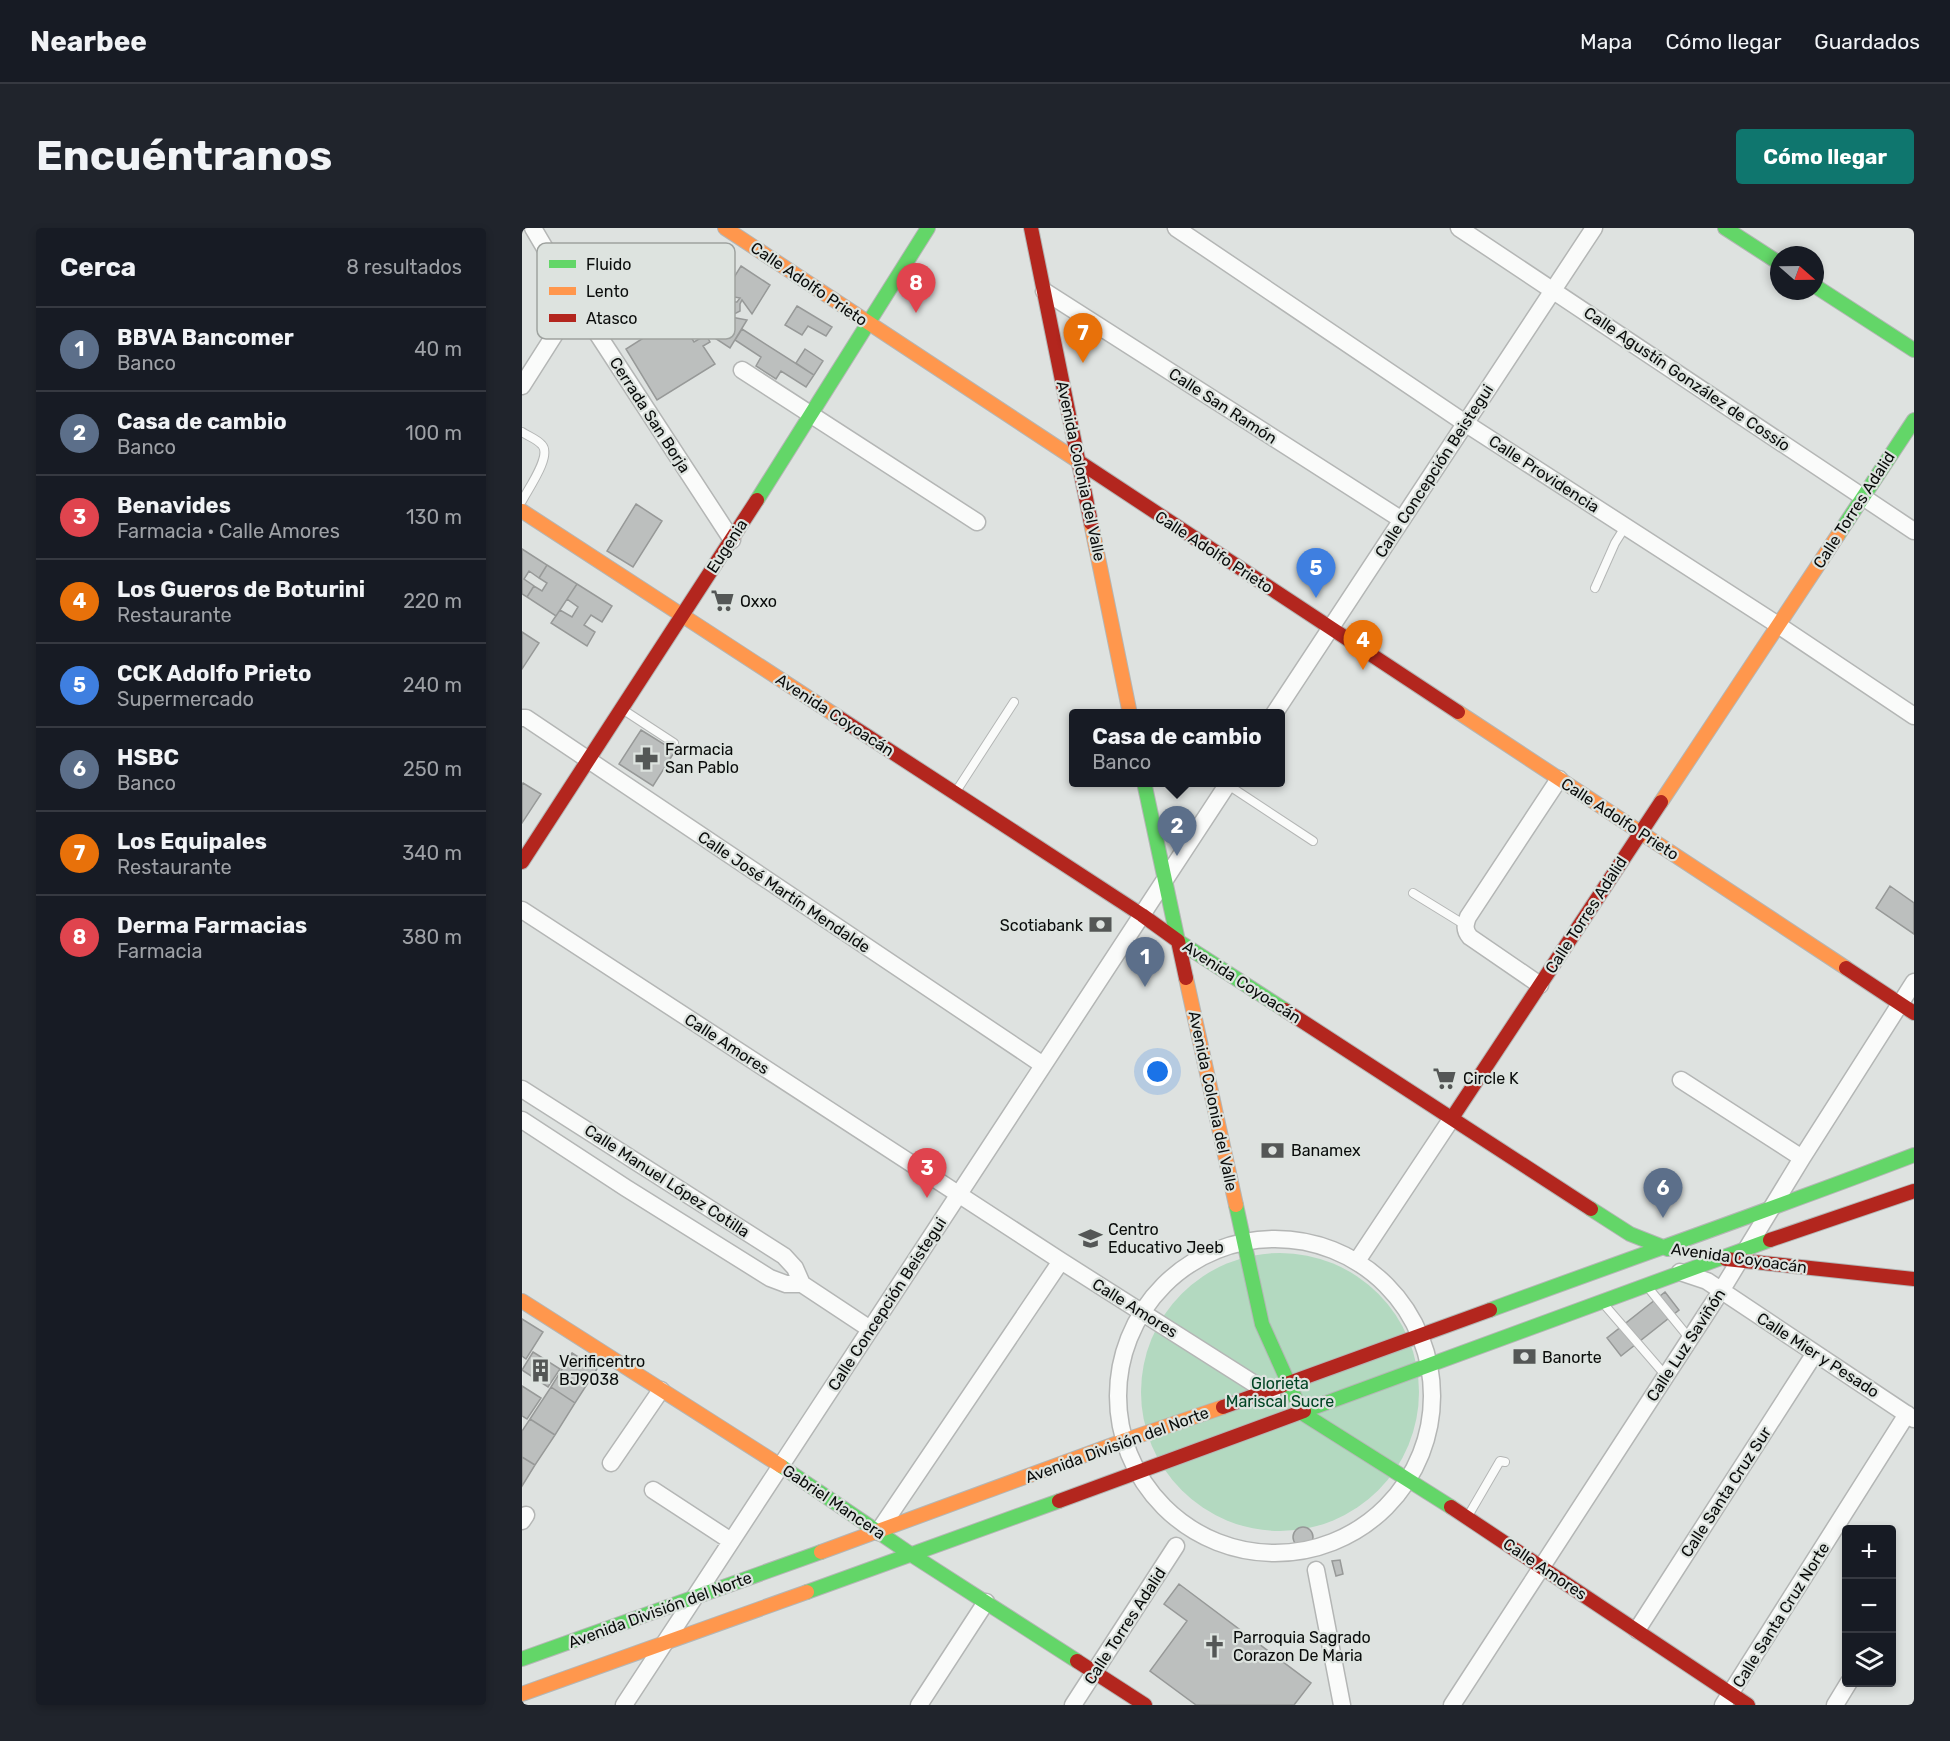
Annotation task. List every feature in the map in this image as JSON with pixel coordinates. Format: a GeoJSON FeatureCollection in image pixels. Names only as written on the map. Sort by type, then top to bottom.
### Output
{"type":"FeatureCollection","features":[{"type":"Feature","properties":{"kind":"main road","name":"Calle Adolfo Prieto"},"geometry":{"type":"LineString","coordinates":[[725,228],[1914,1013]]}},
{"type":"Feature","properties":{"kind":"main road","name":"Eugenia"},"geometry":{"type":"LineString","coordinates":[[522,862],[732,540],[928,228]]}},
{"type":"Feature","properties":{"kind":"main road","name":"Avenida Colonia del Valle"},"geometry":{"type":"LineString","coordinates":[[1031,228],[1129,709]]}},
{"type":"Feature","properties":{"kind":"main road"},"geometry":{"type":"LineString","coordinates":[[1725,228],[1770,257]]}},
{"type":"Feature","properties":{"kind":"main road"},"geometry":{"type":"LineString","coordinates":[[1824,292],[1914,350]]}},
{"type":"Feature","properties":{"kind":"main road","name":"Calle Torres Adalid"},"geometry":{"type":"LineString","coordinates":[[1452,1118],[1914,420]]}},
{"type":"Feature","properties":{"kind":"main road","name":"Avenida Coyoacán"},"geometry":{"type":"LineString","coordinates":[[522,511],[1630,1234],[1661,1247],[1717,1258]]}},
{"type":"Feature","properties":{"kind":"main road","name":"Avenida Colonia del Valle"},"geometry":{"type":"LineString","coordinates":[[1145,787],[1262,1324],[1302,1413]]}},
{"type":"Feature","properties":{"kind":"main road","name":"Avenida División del Norte"},"geometry":{"type":"LineString","coordinates":[[522,1659],[878,1532],[1123,1441],[1268,1392],[1914,1155]]}},
{"type":"Feature","properties":{"kind":"main road","name":"Avenida División del Norte"},"geometry":{"type":"LineString","coordinates":[[522,1695],[1302,1413],[1717,1258],[1744,1255],[1914,1191]]}},
{"type":"Feature","properties":{"kind":"main road","name":"Avenida Coyoacán"},"geometry":{"type":"LineString","coordinates":[[1744,1255],[1914,1279]]}},
{"type":"Feature","properties":{"kind":"main road","name":"Gabriel Mancera"},"geometry":{"type":"LineString","coordinates":[[522,1301],[780,1466],[912,1555],[1145,1705]]}},
{"type":"Feature","properties":{"kind":"main road","name":"Calle Amores"},"geometry":{"type":"LineString","coordinates":[[1302,1413],[1409,1479],[1637,1630],[1727,1699],[1748,1705]]}},
{"type":"Feature","properties":{"kind":"street","name":"Cerrada San Borja"},"geometry":{"type":"LineString","coordinates":[[532,228],[541,243]]}},
{"type":"Feature","properties":{"kind":"street","name":"Calle Providencia"},"geometry":{"type":"LineString","coordinates":[[1176,228],[1465,423],[1914,716]]}},
{"type":"Feature","properties":{"kind":"street","name":"Calle Agustín González de Cossío"},"geometry":{"type":"LineString","coordinates":[[1459,228],[1914,531]]}},
{"type":"Feature","properties":{"kind":"street","name":"Calle Concepción Beistegui"},"geometry":{"type":"LineString","coordinates":[[1277,709],[1594,228]]}},
{"type":"Feature","properties":{"kind":"street","name":"Calle San Ramón"},"geometry":{"type":"LineString","coordinates":[[1044,291],[1402,520]]}},
{"type":"Feature","properties":{"kind":"street"},"geometry":{"type":"LineString","coordinates":[[522,386],[552,339]]}},
{"type":"Feature","properties":{"kind":"street","name":"Cerrada San Borja"},"geometry":{"type":"LineString","coordinates":[[601,339],[732,540]]}},
{"type":"Feature","properties":{"kind":"street"},"geometry":{"type":"LineString","coordinates":[[742,369],[977,522]]}},
{"type":"Feature","properties":{"kind":"street","name":"Calle José Martín Mendalde"},"geometry":{"type":"LineString","coordinates":[[523,714],[589,761],[1043,1065]]}},
{"type":"Feature","properties":{"kind":"street"},"geometry":{"type":"LineString","coordinates":[[1540,985],[1470,937],[1466,933],[1465,925],[1468,917],[1559,779]]}},
{"type":"Feature","properties":{"kind":"street","name":"Calle Concepción Beistegui"},"geometry":{"type":"LineString","coordinates":[[624,1705],[730,1540],[1226,787]]}},
{"type":"Feature","properties":{"kind":"street","name":"Calle Amores"},"geometry":{"type":"LineString","coordinates":[[522,910],[1060,1261],[1302,1413]]}},
{"type":"Feature","properties":{"kind":"street","name":"Calle Luz Saviñón"},"geometry":{"type":"LineString","coordinates":[[1452,1705],[1721,1291],[1914,982]]}},
{"type":"Feature","properties":{"kind":"street"},"geometry":{"type":"LineString","coordinates":[[1681,1080],[1803,1158]]}},
{"type":"Feature","properties":{"kind":"street","name":"Calle Manuel López Cotilla"},"geometry":{"type":"LineString","coordinates":[[522,1089],[784,1256],[795,1268],[802,1284],[870,1329]]}},
{"type":"Feature","properties":{"kind":"street","name":"Calle Torres Adalid"},"geometry":{"type":"LineString","coordinates":[[1358,1261],[1452,1118]]}},
{"type":"Feature","properties":{"kind":"street","name":"Calle Manuel López Cotilla"},"geometry":{"type":"LineString","coordinates":[[522,1120],[770,1278],[786,1284],[802,1284]]}},
{"type":"Feature","properties":{"kind":"street"},"geometry":{"type":"LineString","coordinates":[[626,1188],[642,1165]]}},
{"type":"Feature","properties":{"kind":"street"},"geometry":{"type":"LineString","coordinates":[[1279,1238],[1315,1242],[1358,1261],[1383,1281],[1404,1305],[1420,1335],[1429,1366],[1432,1389],[1430,1426],[1409,1479],[1388,1506],[1360,1529],[1328,1545],[1287,1554],[1246,1552],[1208,1540],[1188,1529],[1159,1504],[1137,1473],[1123,1441],[1118,1415],[1119,1373],[1131,1332],[1141,1312],[1159,1289],[1187,1264],[1220,1247],[1244,1240],[1279,1238]]}},
{"type":"Feature","properties":{"kind":"street"},"geometry":{"type":"LineString","coordinates":[[1717,1258],[1714,1278],[1721,1291]]}},
{"type":"Feature","properties":{"kind":"street"},"geometry":{"type":"LineString","coordinates":[[878,1532],[1060,1261]]}},
{"type":"Feature","properties":{"kind":"street","name":"Calle Mier y Pesado"},"geometry":{"type":"LineString","coordinates":[[1680,1272],[1707,1281],[1911,1417]]}},
{"type":"Feature","properties":{"kind":"street","name":"Calle Santa Cruz Sur"},"geometry":{"type":"LineString","coordinates":[[1637,1630],[1815,1353]]}},
{"type":"Feature","properties":{"kind":"street"},"geometry":{"type":"LineString","coordinates":[[611,1463],[661,1390]]}},
{"type":"Feature","properties":{"kind":"street","name":"Calle Santa Cruz Norte"},"geometry":{"type":"LineString","coordinates":[[1727,1699],[1911,1417]]}},
{"type":"Feature","properties":{"kind":"street"},"geometry":{"type":"LineString","coordinates":[[653,1490],[730,1540]]}},
{"type":"Feature","properties":{"kind":"street","name":"Calle Torres Adalid"},"geometry":{"type":"LineString","coordinates":[[1073,1705],[1176,1546]]}},
{"type":"Feature","properties":{"kind":"street"},"geometry":{"type":"LineString","coordinates":[[1316,1570],[1342,1705]]}},
{"type":"Feature","properties":{"kind":"street"},"geometry":{"type":"LineString","coordinates":[[919,1705],[986,1602]]}},
{"type":"Feature","properties":{"kind":"street"},"geometry":{"type":"LineString","coordinates":[[1835,1705],[1846,1687]]}},
{"type":"Feature","properties":{"kind":"street"},"geometry":{"type":"LineString","coordinates":[[522,1695],[536,1705]]}},
{"type":"Feature","properties":{"kind":"lane"},"geometry":{"type":"LineString","coordinates":[[522,432],[542,444],[546,451],[544,460],[522,501]]}},
{"type":"Feature","properties":{"kind":"lane"},"geometry":{"type":"LineString","coordinates":[[1595,588],[1615,543],[1625,527]]}},
{"type":"Feature","properties":{"kind":"lane"},"geometry":{"type":"LineString","coordinates":[[956,793],[1014,702]]}},
{"type":"Feature","properties":{"kind":"lane"},"geometry":{"type":"LineString","coordinates":[[622,709],[674,743]]}},
{"type":"Feature","properties":{"kind":"lane"},"geometry":{"type":"LineString","coordinates":[[1232,787],[1313,841]]}},
{"type":"Feature","properties":{"kind":"lane"},"geometry":{"type":"LineString","coordinates":[[1413,893],[1465,925]]}},
{"type":"Feature","properties":{"kind":"lane"},"geometry":{"type":"LineString","coordinates":[[1646,1285],[1690,1339]]}},
{"type":"Feature","properties":{"kind":"lane"},"geometry":{"type":"LineString","coordinates":[[1602,1302],[1666,1377]]}},
{"type":"Feature","properties":{"kind":"lane"},"geometry":{"type":"LineString","coordinates":[[1467,1517],[1500,1461],[1505,1462]]}},
{"type":"Feature","properties":{"kind":"green space","name":"Glorieta Mariscal Sucre"},"geometry":{"type":"Polygon","coordinates":[[[1280,1253],[1307,1256],[1333,1264],[1357,1277],[1378,1294],[1395,1315],[1408,1339],[1416,1365],[1419,1392],[1416,1419],[1408,1445],[1395,1469],[1378,1490],[1357,1507],[1333,1520],[1307,1528],[1280,1531],[1253,1528],[1227,1520],[1203,1507],[1182,1490],[1165,1469],[1152,1445],[1144,1419],[1141,1392],[1144,1365],[1152,1339],[1165,1315],[1182,1294],[1203,1277],[1227,1264],[1253,1256],[1280,1253]]]}},
{"type":"Feature","properties":{"kind":"building"},"geometry":{"type":"Polygon","coordinates":[[[741,266],[770,285],[752,314],[742,300],[740,311],[735,314],[735,302],[740,298],[735,297],[735,276],[741,266]]]}},
{"type":"Feature","properties":{"kind":"building"},"geometry":{"type":"Polygon","coordinates":[[[797,306],[832,327],[826,336],[808,326],[802,335],[785,325],[797,306]]]}},
{"type":"Feature","properties":{"kind":"building"},"geometry":{"type":"Polygon","coordinates":[[[735,318],[747,320],[730,348],[716,339],[735,339],[735,318]]]}},
{"type":"Feature","properties":{"kind":"building"},"geometry":{"type":"Polygon","coordinates":[[[742,329],[814,375],[806,387],[781,371],[776,379],[756,366],[761,357],[735,340],[742,329]]]}},
{"type":"Feature","properties":{"kind":"building"},"geometry":{"type":"Polygon","coordinates":[[[642,339],[692,339],[694,342],[699,339],[708,339],[710,342],[703,346],[715,364],[657,400],[626,349],[642,339]]]}},
{"type":"Feature","properties":{"kind":"building"},"geometry":{"type":"Polygon","coordinates":[[[805,349],[823,361],[814,375],[796,363],[805,349]]]}},
{"type":"Feature","properties":{"kind":"building"},"geometry":{"type":"Polygon","coordinates":[[[636,504],[662,521],[633,567],[607,551],[636,504]]]}},
{"type":"Feature","properties":{"kind":"building"},"geometry":{"type":"Polygon","coordinates":[[[522,549],[547,565],[539,578],[529,571],[524,579],[534,586],[527,597],[522,594],[522,549]]]}},
{"type":"Feature","properties":{"kind":"building"},"geometry":{"type":"Polygon","coordinates":[[[547,565],[577,584],[556,616],[527,597],[534,586],[542,591],[547,583],[539,578],[547,565]]]}},
{"type":"Feature","properties":{"kind":"building"},"geometry":{"type":"Polygon","coordinates":[[[577,584],[612,606],[602,622],[591,615],[584,625],[595,632],[587,646],[551,623],[560,610],[572,617],[578,607],[567,599],[577,584]]]}},
{"type":"Feature","properties":{"kind":"building"},"geometry":{"type":"Polygon","coordinates":[[[522,632],[539,643],[522,669],[522,632]]]}},
{"type":"Feature","properties":{"kind":"building","name":"Farmacia San Pablo"},"geometry":{"type":"Polygon","coordinates":[[[641,730],[675,751],[653,786],[619,764],[641,730]]]}},
{"type":"Feature","properties":{"kind":"building"},"geometry":{"type":"Polygon","coordinates":[[[523,783],[541,794],[522,823],[522,785],[523,783]]]}},
{"type":"Feature","properties":{"kind":"building"},"geometry":{"type":"Polygon","coordinates":[[[1890,886],[1914,903],[1914,934],[1876,908],[1890,886]]]}},
{"type":"Feature","properties":{"kind":"building"},"geometry":{"type":"Polygon","coordinates":[[[1665,1292],[1679,1310],[1621,1356],[1607,1338],[1665,1292]]]}},
{"type":"Feature","properties":{"kind":"building"},"geometry":{"type":"Polygon","coordinates":[[[522,1319],[543,1332],[526,1359],[522,1356],[522,1319]]]}},
{"type":"Feature","properties":{"kind":"building","name":"Verificentro BJ9038"},"geometry":{"type":"Polygon","coordinates":[[[533,1352],[560,1369],[548,1387],[522,1370],[533,1352]]]}},
{"type":"Feature","properties":{"kind":"building"},"geometry":{"type":"Polygon","coordinates":[[[572,1353],[597,1369],[575,1403],[551,1387],[572,1353]]]}},
{"type":"Feature","properties":{"kind":"building"},"geometry":{"type":"Polygon","coordinates":[[[522,1386],[541,1398],[527,1419],[522,1416],[522,1386]]]}},
{"type":"Feature","properties":{"kind":"building"},"geometry":{"type":"Polygon","coordinates":[[[551,1387],[575,1403],[555,1435],[530,1419],[551,1387]]]}},
{"type":"Feature","properties":{"kind":"building"},"geometry":{"type":"Polygon","coordinates":[[[530,1419],[555,1435],[535,1465],[522,1457],[522,1431],[530,1419]]]}},
{"type":"Feature","properties":{"kind":"building"},"geometry":{"type":"Polygon","coordinates":[[[522,1457],[535,1465],[522,1486],[522,1457]]]}},
{"type":"Feature","properties":{"kind":"building"},"geometry":{"type":"Polygon","coordinates":[[[1303,1527],[1310,1530],[1313,1537],[1310,1544],[1303,1547],[1296,1544],[1293,1537],[1296,1530],[1303,1527]]]}},
{"type":"Feature","properties":{"kind":"building"},"geometry":{"type":"Polygon","coordinates":[[[1340,1560],[1343,1574],[1336,1576],[1332,1561],[1340,1560]]]}},
{"type":"Feature","properties":{"kind":"building","name":"Parroquia Sagrado Corazon De Maria"},"geometry":{"type":"Polygon","coordinates":[[[1179,1584],[1311,1683],[1294,1705],[1196,1705],[1150,1671],[1187,1621],[1164,1604],[1179,1584]]]}},
{"type":"Feature","properties":{"kind":"traffic: fast"},"geometry":{"type":"LineString","coordinates":[[757,500],[928,228]]}},
{"type":"Feature","properties":{"kind":"traffic: fast"},"geometry":{"type":"LineString","coordinates":[[1725,228],[1770,257]]}},
{"type":"Feature","properties":{"kind":"traffic: fast"},"geometry":{"type":"LineString","coordinates":[[1824,292],[1914,350]]}},
{"type":"Feature","properties":{"kind":"traffic: fast"},"geometry":{"type":"LineString","coordinates":[[1838,535],[1914,420]]}},
{"type":"Feature","properties":{"kind":"traffic: fast"},"geometry":{"type":"LineString","coordinates":[[1145,787],[1178,941],[1285,1010]]}},
{"type":"Feature","properties":{"kind":"traffic: fast"},"geometry":{"type":"LineString","coordinates":[[1490,1310],[1914,1155]]}},
{"type":"Feature","properties":{"kind":"traffic: fast"},"geometry":{"type":"LineString","coordinates":[[1236,1205],[1262,1324],[1302,1413],[1451,1507]]}},
{"type":"Feature","properties":{"kind":"traffic: fast"},"geometry":{"type":"LineString","coordinates":[[1591,1209],[1630,1234],[1668,1249]]}},
{"type":"Feature","properties":{"kind":"traffic: fast"},"geometry":{"type":"LineString","coordinates":[[1304,1411],[1770,1240]]}},
{"type":"Feature","properties":{"kind":"traffic: fast"},"geometry":{"type":"LineString","coordinates":[[781,1466],[912,1555],[1077,1661]]}},
{"type":"Feature","properties":{"kind":"traffic: fast"},"geometry":{"type":"LineString","coordinates":[[807,1592],[1059,1501]]}},
{"type":"Feature","properties":{"kind":"traffic: fast"},"geometry":{"type":"LineString","coordinates":[[522,1659],[821,1552]]}},
{"type":"Feature","properties":{"kind":"traffic: slow"},"geometry":{"type":"LineString","coordinates":[[725,228],[1081,463]]}},
{"type":"Feature","properties":{"kind":"traffic: slow"},"geometry":{"type":"LineString","coordinates":[[522,511],[835,715]]}},
{"type":"Feature","properties":{"kind":"traffic: slow"},"geometry":{"type":"LineString","coordinates":[[1091,523],[1129,709]]}},
{"type":"Feature","properties":{"kind":"traffic: slow"},"geometry":{"type":"LineString","coordinates":[[1661,802],[1838,535]]}},
{"type":"Feature","properties":{"kind":"traffic: slow"},"geometry":{"type":"LineString","coordinates":[[1458,712],[1846,968]]}},
{"type":"Feature","properties":{"kind":"traffic: slow"},"geometry":{"type":"LineString","coordinates":[[1186,978],[1236,1205]]}},
{"type":"Feature","properties":{"kind":"traffic: slow"},"geometry":{"type":"LineString","coordinates":[[522,1301],[781,1466]]}},
{"type":"Feature","properties":{"kind":"traffic: slow"},"geometry":{"type":"LineString","coordinates":[[821,1552],[1123,1441],[1223,1407]]}},
{"type":"Feature","properties":{"kind":"traffic: slow"},"geometry":{"type":"LineString","coordinates":[[522,1694],[807,1592]]}},
{"type":"Feature","properties":{"kind":"traffic: jam"},"geometry":{"type":"LineString","coordinates":[[1031,228],[1091,523]]}},
{"type":"Feature","properties":{"kind":"traffic: jam"},"geometry":{"type":"LineString","coordinates":[[1081,463],[1458,712]]}},
{"type":"Feature","properties":{"kind":"traffic: jam"},"geometry":{"type":"LineString","coordinates":[[522,862],[757,500]]}},
{"type":"Feature","properties":{"kind":"traffic: jam"},"geometry":{"type":"LineString","coordinates":[[835,715],[1142,915],[1178,941],[1186,978]]}},
{"type":"Feature","properties":{"kind":"traffic: jam"},"geometry":{"type":"LineString","coordinates":[[1452,1118],[1661,802]]}},
{"type":"Feature","properties":{"kind":"traffic: jam"},"geometry":{"type":"LineString","coordinates":[[1846,968],[1914,1013]]}},
{"type":"Feature","properties":{"kind":"traffic: jam"},"geometry":{"type":"LineString","coordinates":[[1285,1010],[1591,1209]]}},
{"type":"Feature","properties":{"kind":"traffic: jam"},"geometry":{"type":"LineString","coordinates":[[1770,1240],[1914,1191]]}},
{"type":"Feature","properties":{"kind":"traffic: jam"},"geometry":{"type":"LineString","coordinates":[[1726,1259],[1914,1279]]}},
{"type":"Feature","properties":{"kind":"traffic: jam"},"geometry":{"type":"LineString","coordinates":[[1223,1407],[1490,1310]]}},
{"type":"Feature","properties":{"kind":"traffic: jam"},"geometry":{"type":"LineString","coordinates":[[1059,1501],[1304,1411]]}},
{"type":"Feature","properties":{"kind":"traffic: jam"},"geometry":{"type":"LineString","coordinates":[[1451,1507],[1748,1705]]}},
{"type":"Feature","properties":{"kind":"traffic: jam"},"geometry":{"type":"LineString","coordinates":[[1077,1661],[1145,1705]]}},
{"type":"Feature","properties":{"kind":"place","name":"Derma Farmacias"},"geometry":{"type":"Point","coordinates":[916,313]}},
{"type":"Feature","properties":{"kind":"place","name":"Los Equipales"},"geometry":{"type":"Point","coordinates":[1083,363]}},
{"type":"Feature","properties":{"kind":"place","name":"CCK Adolfo Prieto"},"geometry":{"type":"Point","coordinates":[1316,598]}},
{"type":"Feature","properties":{"kind":"place","name":"Oxxo"},"geometry":{"type":"Point","coordinates":[722,601]}},
{"type":"Feature","properties":{"kind":"place","name":"Los Gueros de Boturini"},"geometry":{"type":"Point","coordinates":[1363,670]}},
{"type":"Feature","properties":{"kind":"place","name":"Farmacia San Pablo"},"geometry":{"type":"Point","coordinates":[647,758]}},
{"type":"Feature","properties":{"kind":"place","name":"Casa de cambio"},"geometry":{"type":"Point","coordinates":[1177,856]}},
{"type":"Feature","properties":{"kind":"place","name":"Scotiabank"},"geometry":{"type":"Point","coordinates":[1101,925]}},
{"type":"Feature","properties":{"kind":"place","name":"BBVA Bancomer"},"geometry":{"type":"Point","coordinates":[1145,987]}},
{"type":"Feature","properties":{"kind":"place","name":"Circle K"},"geometry":{"type":"Point","coordinates":[1445,1078]}},
{"type":"Feature","properties":{"kind":"place","name":"Banamex"},"geometry":{"type":"Point","coordinates":[1273,1150]}},
{"type":"Feature","properties":{"kind":"place","name":"Benavides"},"geometry":{"type":"Point","coordinates":[927,1198]}},
{"type":"Feature","properties":{"kind":"place","name":"HSBC"},"geometry":{"type":"Point","coordinates":[1663,1218]}},
{"type":"Feature","properties":{"kind":"place","name":"Centro Educativo Jeeb"},"geometry":{"type":"Point","coordinates":[1090,1238]}},
{"type":"Feature","properties":{"kind":"place","name":"Banorte"},"geometry":{"type":"Point","coordinates":[1524,1357]}},
{"type":"Feature","properties":{"kind":"place","name":"Verificentro BJ9038"},"geometry":{"type":"Point","coordinates":[541,1370]}},
{"type":"Feature","properties":{"kind":"place","name":"Parroquia Sagrado Corazon De Maria"},"geometry":{"type":"Point","coordinates":[1215,1646]}}]}
